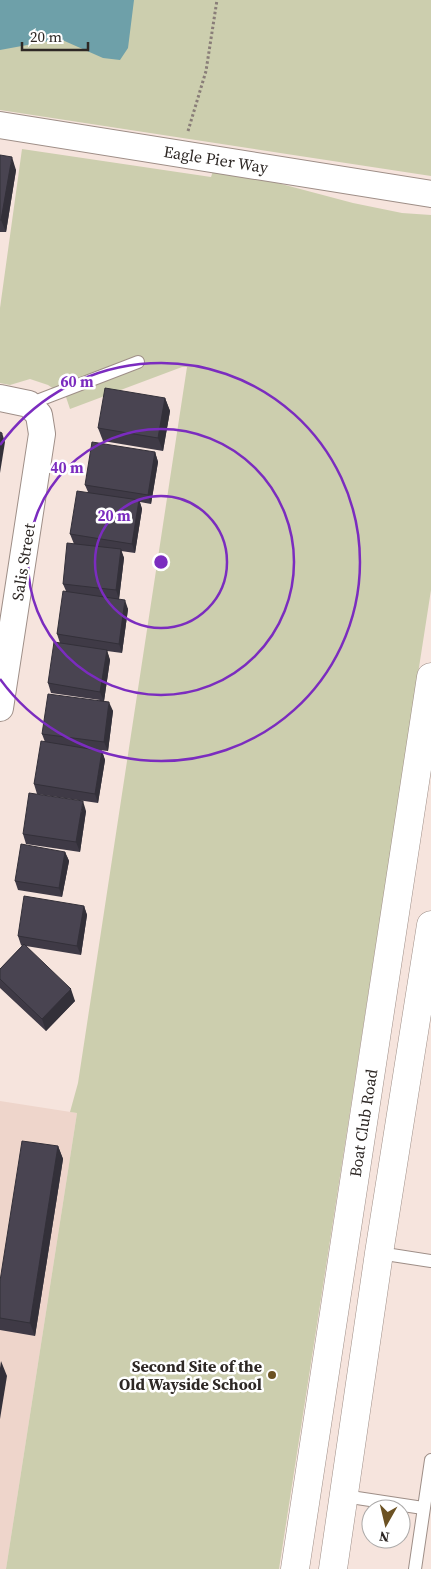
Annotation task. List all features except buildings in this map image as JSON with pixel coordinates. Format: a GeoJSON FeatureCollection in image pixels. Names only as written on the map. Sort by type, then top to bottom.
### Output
{"type":"FeatureCollection","features":[{"type":"Feature","properties":{"kind":"main road","name":"Boat Club Road"},"geometry":{"type":"LineString","coordinates":[[295,1569],[431,677]]}},
{"type":"Feature","properties":{"kind":"main road"},"geometry":{"type":"LineString","coordinates":[[333,1569],[379,1253],[426,987],[431,925]]}},
{"type":"Feature","properties":{"kind":"street","name":"Eagle Pier Way"},"geometry":{"type":"LineString","coordinates":[[0,125],[431,194]]}},
{"type":"Feature","properties":{"kind":"street"},"geometry":{"type":"LineString","coordinates":[[0,398],[34,410]]}},
{"type":"Feature","properties":{"kind":"street","name":"Salis Street"},"geometry":{"type":"LineString","coordinates":[[0,708],[2,677],[42,434],[34,410]]}},
{"type":"Feature","properties":{"kind":"lane"},"geometry":{"type":"LineString","coordinates":[[34,410],[138,362]]}},
{"type":"Feature","properties":{"kind":"lane"},"geometry":{"type":"LineString","coordinates":[[379,1253],[431,1261]]}},
{"type":"Feature","properties":{"kind":"lane"},"geometry":{"type":"LineString","coordinates":[[415,1569],[431,1460]]}},
{"type":"Feature","properties":{"kind":"lane"},"geometry":{"type":"LineString","coordinates":[[344,1496],[426,1501]]}},
{"type":"Feature","properties":{"kind":"path"},"geometry":{"type":"LineString","coordinates":[[188,130],[206,71],[217,0]]}},
{"type":"Feature","properties":{"kind":"shaded area"},"geometry":{"type":"Polygon","coordinates":[[[0,1101],[77,1113],[6,1569],[0,1569],[0,1101]]]}},
{"type":"Feature","properties":{"kind":"green space"},"geometry":{"type":"Polygon","coordinates":[[[0,0],[431,0],[431,176],[0,110],[0,0]]]}},
{"type":"Feature","properties":{"kind":"green space"},"geometry":{"type":"Polygon","coordinates":[[[22,149],[211,177],[213,171],[247,175],[353,203],[402,213],[431,215],[431,590],[279,1569],[6,1569],[77,1113],[70,1112],[78,1083],[187,367],[182,367],[70,409],[66,397],[48,385],[30,379],[10,385],[0,383],[0,308],[22,149]]]}},
{"type":"Feature","properties":{"kind":"water"},"geometry":{"type":"Polygon","coordinates":[[[0,0],[134,0],[128,48],[120,60],[103,58],[60,39],[0,50],[0,0]]]}},
{"type":"Feature","properties":{"kind":"place","name":"Second Site of the Old Wayside School"},"geometry":{"type":"Point","coordinates":[272,1375]}}]}
